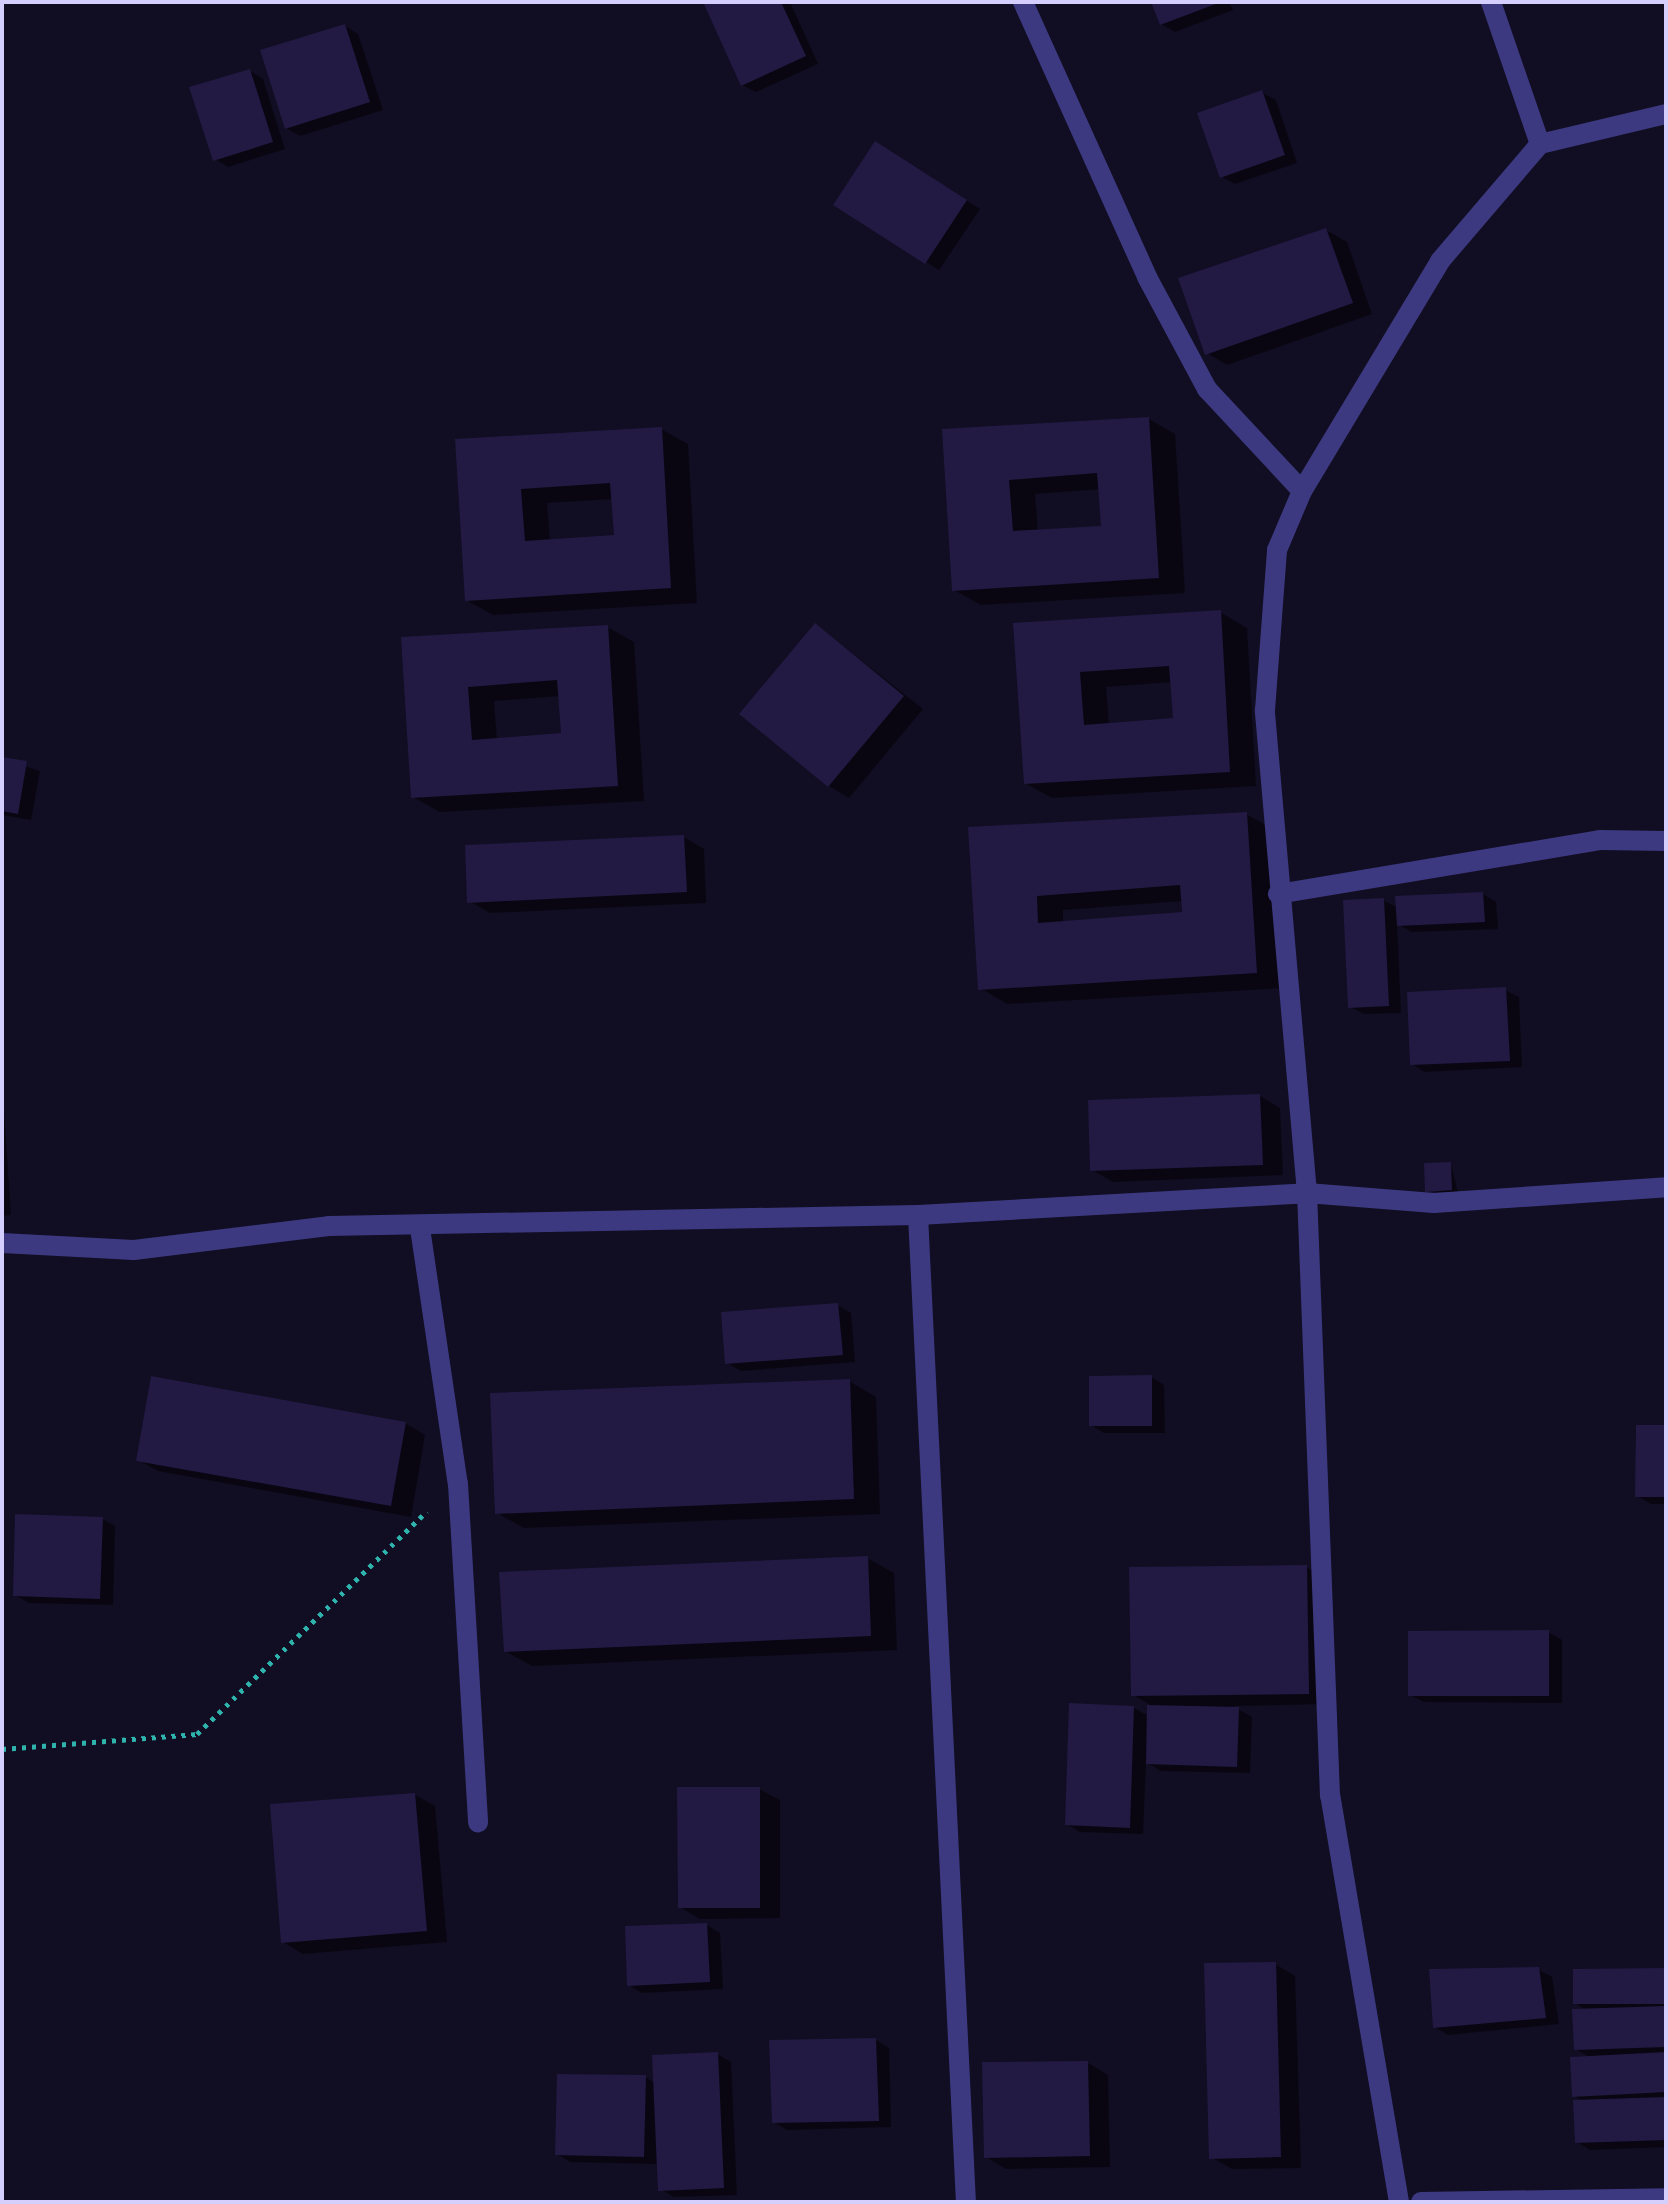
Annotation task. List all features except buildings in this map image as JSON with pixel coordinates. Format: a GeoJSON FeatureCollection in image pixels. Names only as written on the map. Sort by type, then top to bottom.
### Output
{"type":"FeatureCollection","features":[{"type":"Feature","properties":{"kind":"street"},"geometry":{"type":"LineString","coordinates":[[1023,2],[1147,277],[1207,389],[1302,491]]}},
{"type":"Feature","properties":{"kind":"street"},"geometry":{"type":"LineString","coordinates":[[1491,2],[1540,144]]}},
{"type":"Feature","properties":{"kind":"street"},"geometry":{"type":"LineString","coordinates":[[1399,2202],[1330,1796],[1307,1193],[1278,894],[1265,710],[1277,550],[1302,491],[1440,261],[1540,144],[1666,114]]}},
{"type":"Feature","properties":{"kind":"street"},"geometry":{"type":"LineString","coordinates":[[1278,894],[1600,840],[1666,841]]}},
{"type":"Feature","properties":{"kind":"street"},"geometry":{"type":"LineString","coordinates":[[2,1243],[134,1250],[329,1226],[420,1228],[918,1215],[1307,1193],[1434,1203],[1666,1187]]}},
{"type":"Feature","properties":{"kind":"street"},"geometry":{"type":"LineString","coordinates":[[918,1215],[966,2202]]}},
{"type":"Feature","properties":{"kind":"street"},"geometry":{"type":"LineString","coordinates":[[420,1228],[458,1484],[478,1822]]}},
{"type":"Feature","properties":{"kind":"street"},"geometry":{"type":"LineString","coordinates":[[1421,2202],[1666,2198]]}},
{"type":"Feature","properties":{"kind":"path"},"geometry":{"type":"LineString","coordinates":[[2,1749],[197,1734],[458,1484]]}}]}
